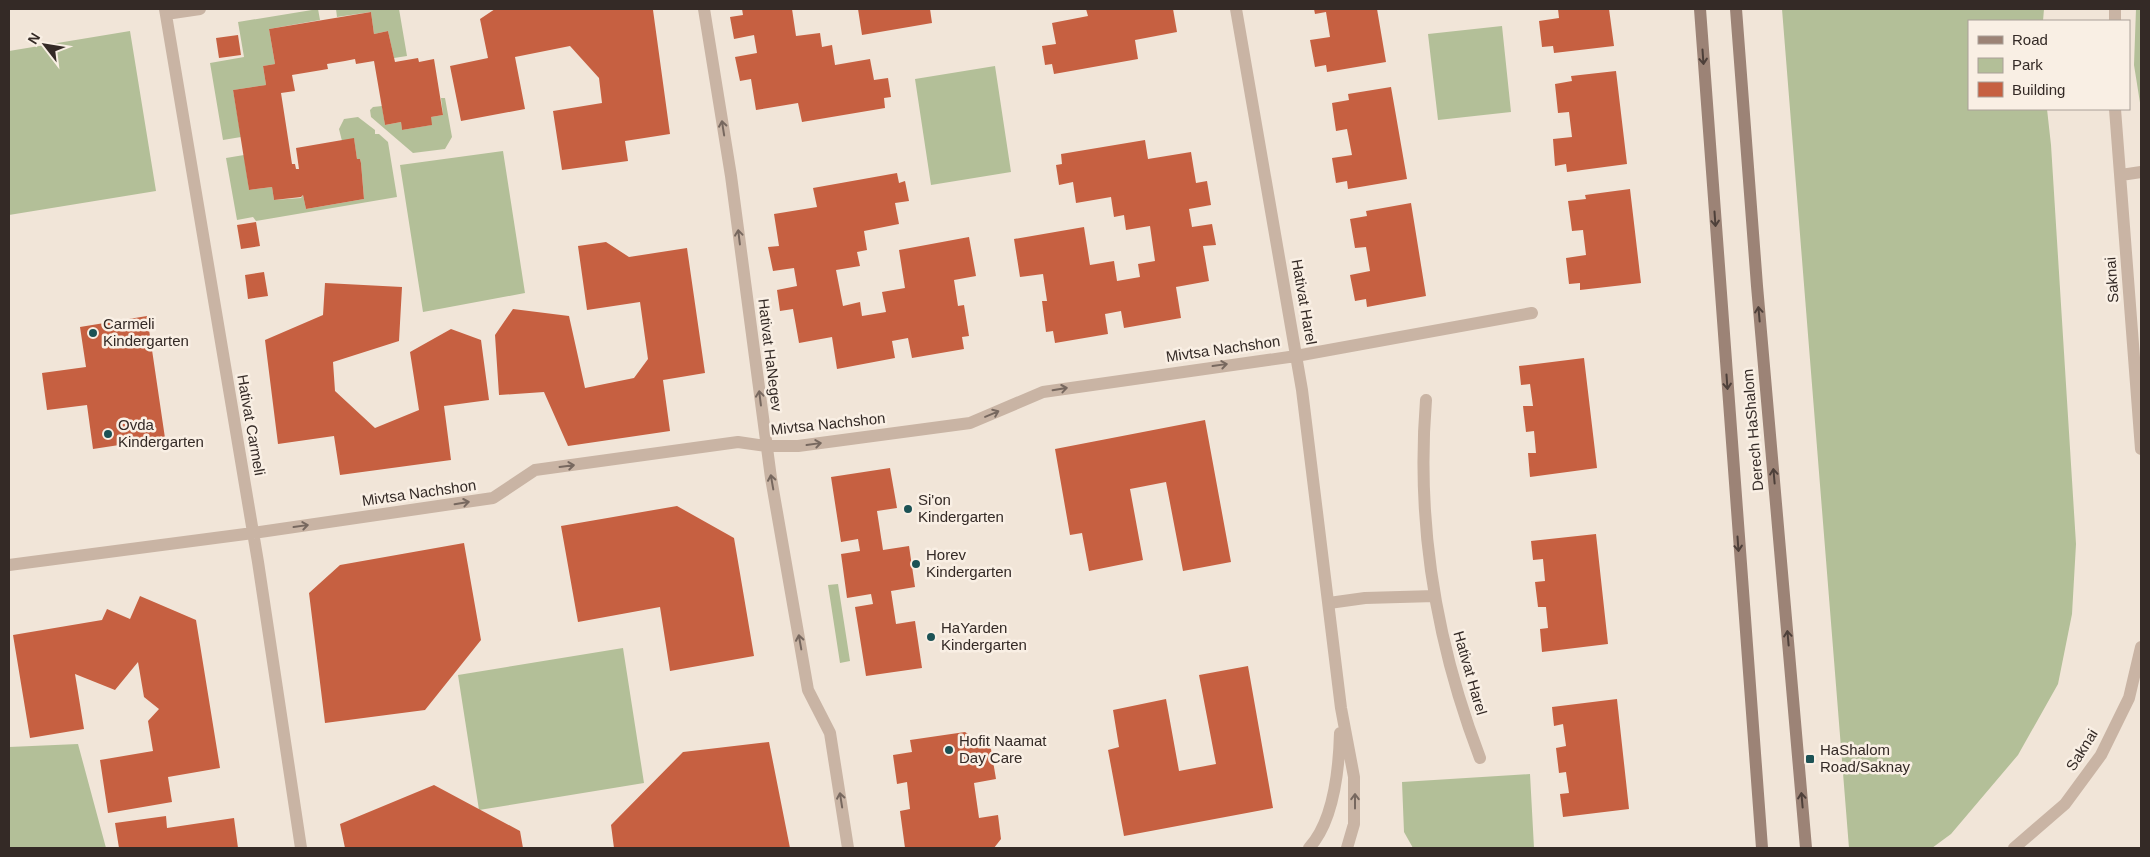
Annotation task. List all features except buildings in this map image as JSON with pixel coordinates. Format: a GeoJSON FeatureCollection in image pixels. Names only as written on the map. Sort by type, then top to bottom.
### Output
{"type":"FeatureCollection","features":[{"type":"Feature","properties":{"kind":"street"},"geometry":{"type":"LineString","coordinates":[[165,11],[200,9]]}},
{"type":"Feature","properties":{"kind":"street","name":"Hativat HaNegev"},"geometry":{"type":"LineString","coordinates":[[704,9],[731,176],[766,446],[808,690],[830,733],[848,848]]}},
{"type":"Feature","properties":{"kind":"street","name":"Hativat Harel"},"geometry":{"type":"LineString","coordinates":[[1236,9],[1302,390],[1329,603],[1340,708],[1355,785],[1354,824],[1347,848]]}},
{"type":"Feature","properties":{"kind":"street","name":"Derech HaShalom"},"geometry":{"type":"LineString","coordinates":[[1700,9],[1762,848]]}},
{"type":"Feature","properties":{"kind":"street","name":"Derech HaShalom"},"geometry":{"type":"LineString","coordinates":[[1736,9],[1757,286],[1806,848]]}},
{"type":"Feature","properties":{"kind":"street","name":"Hativat Carmeli"},"geometry":{"type":"LineString","coordinates":[[165,11],[253,533],[301,848]]}},
{"type":"Feature","properties":{"kind":"street","name":"Saknai"},"geometry":{"type":"LineString","coordinates":[[2115,110],[2141,449]]}},
{"type":"Feature","properties":{"kind":"street"},"geometry":{"type":"LineString","coordinates":[[2121,174],[2141,172]]}},
{"type":"Feature","properties":{"kind":"street","name":"Mivtsa Nachshon"},"geometry":{"type":"LineString","coordinates":[[9,564],[253,533],[493,498],[535,470],[738,442],[766,446],[798,446],[970,423],[1043,392],[1296,356],[1532,314]]}},
{"type":"Feature","properties":{"kind":"street","name":"Hativat Harel"},"geometry":{"type":"LineString","coordinates":[[1426,400],[1422,440],[1428,557],[1452,676],[1480,758]]}},
{"type":"Feature","properties":{"kind":"street"},"geometry":{"type":"LineString","coordinates":[[1329,603],[1364,598],[1435,596]]}},
{"type":"Feature","properties":{"kind":"street","name":"Saknai"},"geometry":{"type":"LineString","coordinates":[[2014,848],[2065,804],[2101,755],[2129,698],[2141,647]]}},
{"type":"Feature","properties":{"kind":"street","name":"Hativat Harel"},"geometry":{"type":"LineString","coordinates":[[1316,846],[1334,790],[1340,758],[1340,708]]}},
{"type":"Feature","properties":{"kind":"green space"},"geometry":{"type":"Polygon","coordinates":[[[318,9],[320,20],[269,29],[275,64],[263,66],[266,85],[233,90],[241,137],[223,140],[210,63],[244,57],[238,22],[318,9]]]}},
{"type":"Feature","properties":{"kind":"green space"},"geometry":{"type":"Polygon","coordinates":[[[336,9],[399,9],[407,56],[394,58],[388,31],[374,34],[371,12],[337,17],[336,9]]]}},
{"type":"Feature","properties":{"kind":"green space"},"geometry":{"type":"Polygon","coordinates":[[[1782,9],[2044,9],[2043,20],[1968,20],[1968,110],[2047,110],[2051,145],[2076,544],[2072,614],[2058,684],[2018,755],[1951,834],[1932,848],[1849,848],[1782,9]]]}},
{"type":"Feature","properties":{"kind":"green space"},"geometry":{"type":"Polygon","coordinates":[[[2136,9],[2141,9],[2141,109],[2134,65],[2136,9]]]}},
{"type":"Feature","properties":{"kind":"green space"},"geometry":{"type":"Polygon","coordinates":[[[1502,26],[1511,112],[1438,120],[1428,34],[1502,26]]]}},
{"type":"Feature","properties":{"kind":"green space"},"geometry":{"type":"Polygon","coordinates":[[[130,31],[156,191],[9,215],[9,51],[130,31]]]}},
{"type":"Feature","properties":{"kind":"green space"},"geometry":{"type":"Polygon","coordinates":[[[995,66],[1011,172],[931,185],[915,79],[995,66]]]}},
{"type":"Feature","properties":{"kind":"green space"},"geometry":{"type":"Polygon","coordinates":[[[441,98],[445,98],[452,137],[445,149],[413,153],[371,117],[370,110],[373,107],[382,106],[385,125],[401,122],[402,130],[431,125],[431,117],[443,115],[441,98]]]}},
{"type":"Feature","properties":{"kind":"green space"},"geometry":{"type":"Polygon","coordinates":[[[358,117],[375,130],[375,134],[379,134],[388,142],[397,197],[256,221],[253,217],[237,220],[226,158],[244,155],[249,190],[272,187],[274,200],[301,198],[303,195],[306,209],[364,199],[361,163],[360,159],[357,159],[354,139],[342,141],[339,129],[344,119],[358,117]]]}},
{"type":"Feature","properties":{"kind":"green space"},"geometry":{"type":"Polygon","coordinates":[[[503,151],[525,293],[423,312],[400,165],[503,151]]]}},
{"type":"Feature","properties":{"kind":"green space"},"geometry":{"type":"Polygon","coordinates":[[[838,584],[850,661],[840,663],[828,585],[838,584]]]}},
{"type":"Feature","properties":{"kind":"green space"},"geometry":{"type":"Polygon","coordinates":[[[623,648],[644,783],[479,810],[458,675],[623,648]]]}},
{"type":"Feature","properties":{"kind":"green space"},"geometry":{"type":"Polygon","coordinates":[[[78,744],[106,848],[9,848],[9,747],[78,744]]]}},
{"type":"Feature","properties":{"kind":"green space"},"geometry":{"type":"Polygon","coordinates":[[[1530,774],[1534,848],[1413,848],[1404,832],[1402,782],[1530,774]]]}},
{"type":"Feature","properties":{"kind":"place","name":"Carmeli Kindergarten"},"geometry":{"type":"Point","coordinates":[93,333]}},
{"type":"Feature","properties":{"kind":"place","name":"Ovda Kindergarten"},"geometry":{"type":"Point","coordinates":[108,434]}},
{"type":"Feature","properties":{"kind":"place","name":"Si'on Kindergarten"},"geometry":{"type":"Point","coordinates":[908,509]}},
{"type":"Feature","properties":{"kind":"place","name":"Horev Kindergarten"},"geometry":{"type":"Point","coordinates":[916,564]}},
{"type":"Feature","properties":{"kind":"place","name":"HaYarden Kindergarten"},"geometry":{"type":"Point","coordinates":[931,637]}},
{"type":"Feature","properties":{"kind":"place","name":"Hofit Naamat Day Care"},"geometry":{"type":"Point","coordinates":[949,750]}},
{"type":"Feature","properties":{"kind":"place","name":"HaShalom Road/Saknay"},"geometry":{"type":"Point","coordinates":[1810,759]}}]}
